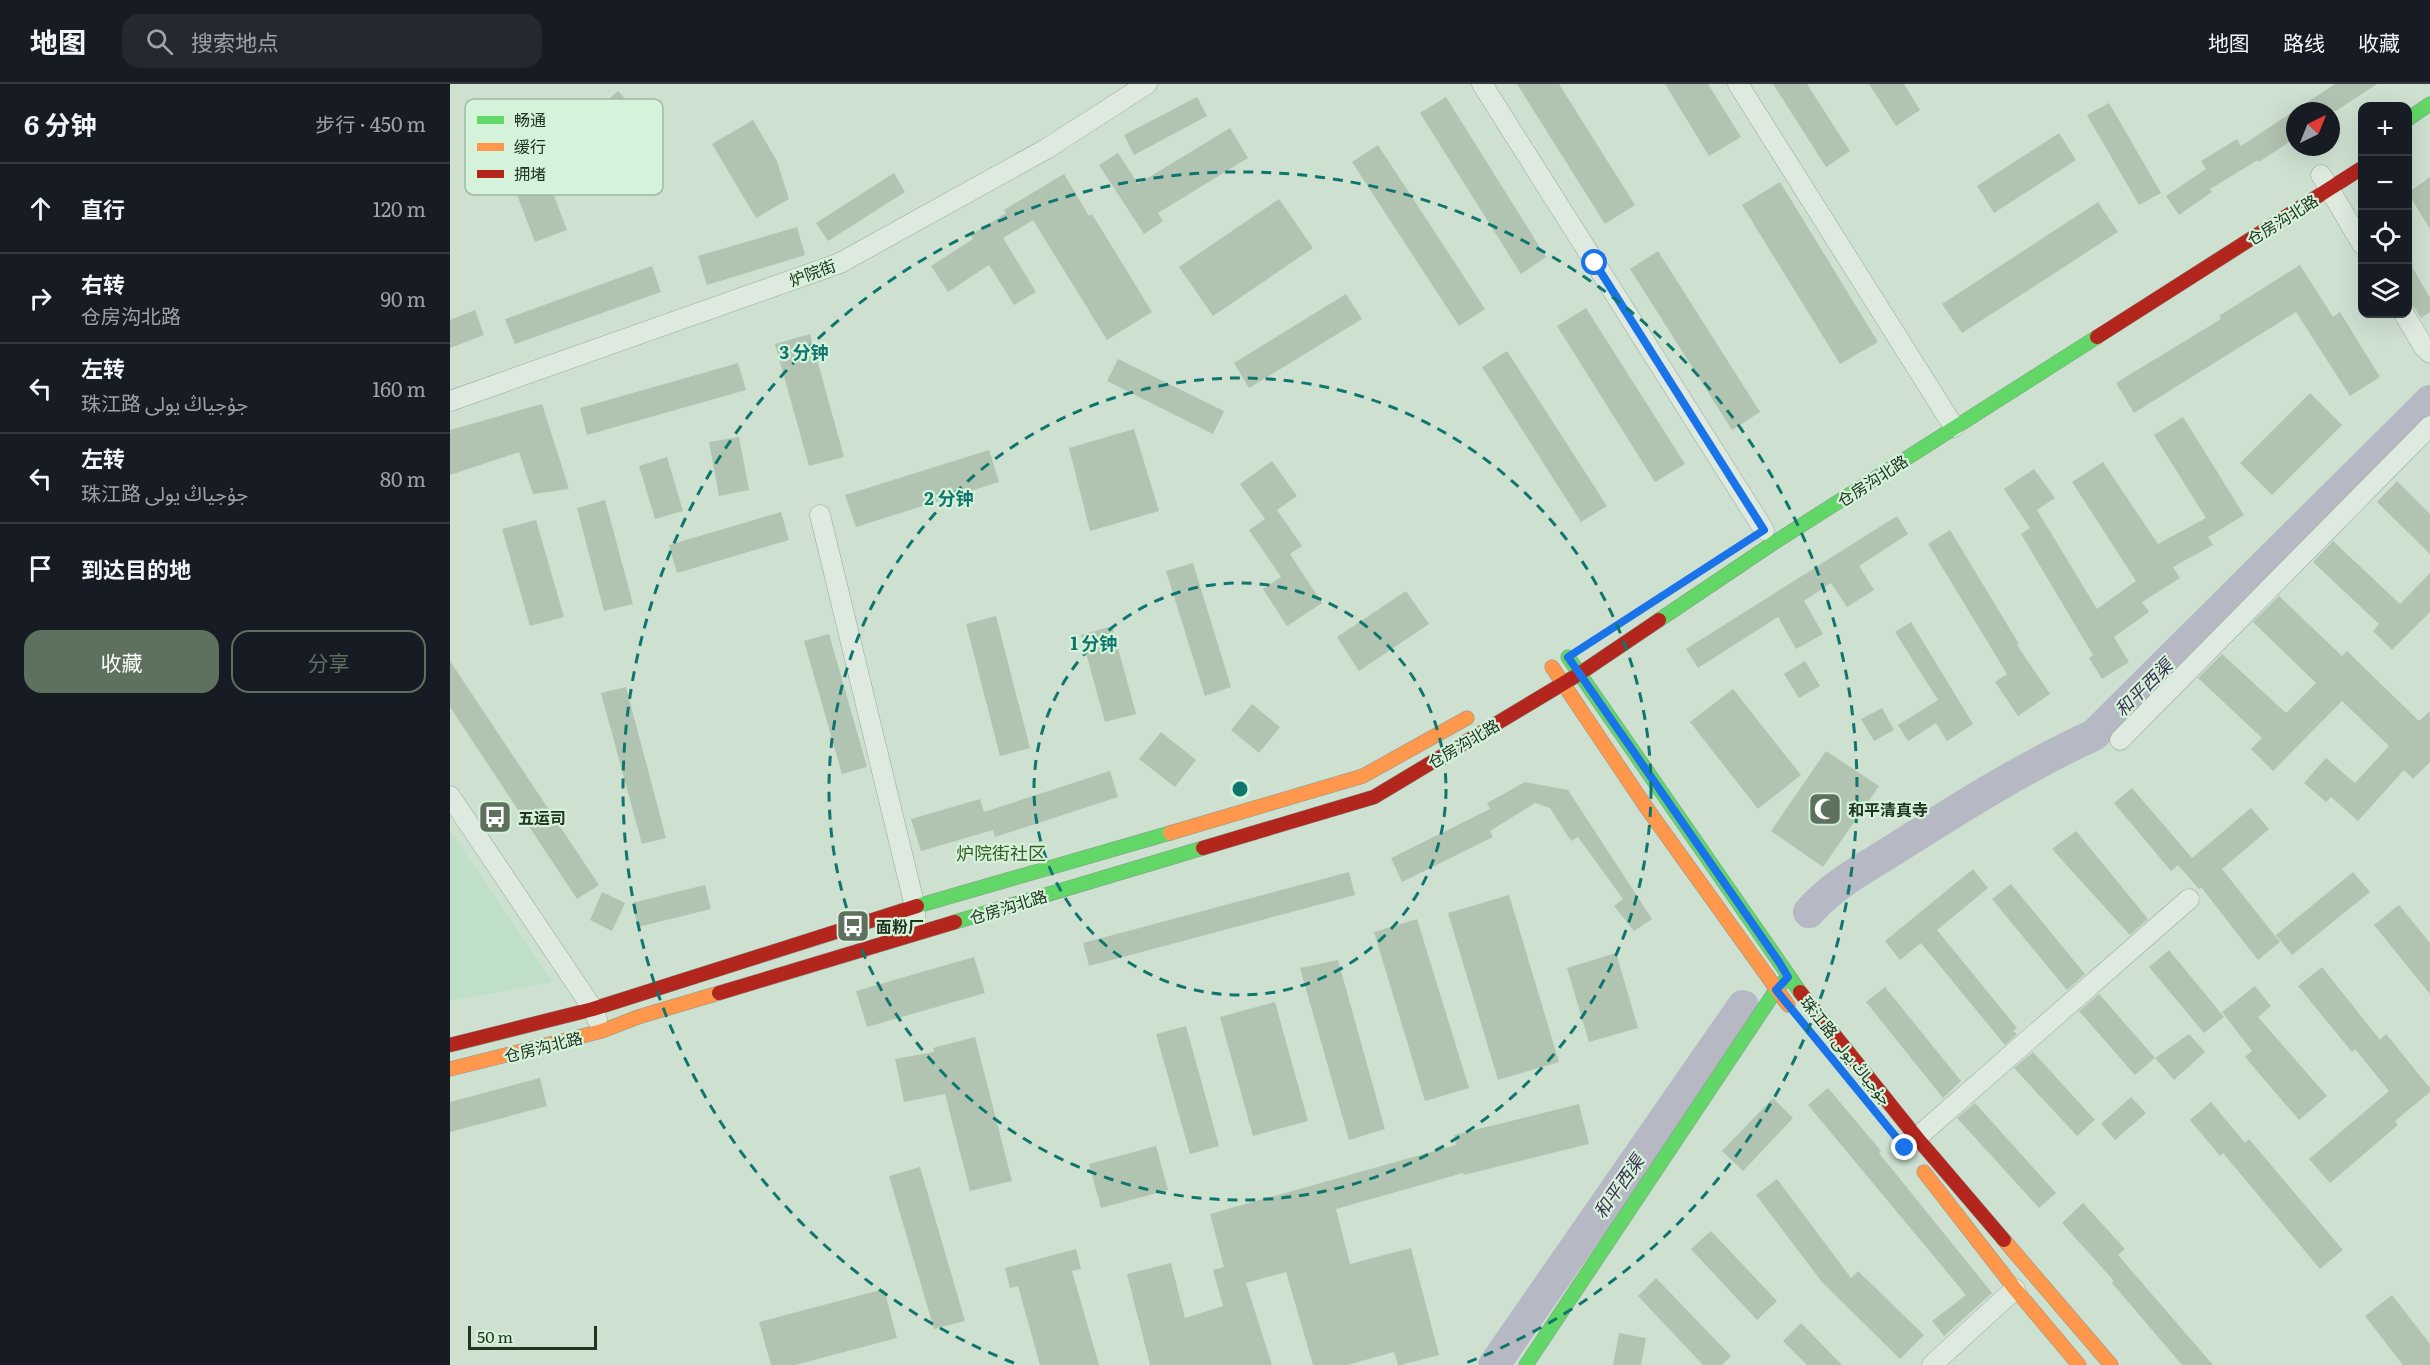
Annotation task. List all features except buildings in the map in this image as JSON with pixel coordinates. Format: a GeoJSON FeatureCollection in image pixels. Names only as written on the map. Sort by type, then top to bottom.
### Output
{"type":"FeatureCollection","features":[{"type":"Feature","properties":{"kind":"main road"},"geometry":{"type":"LineString","coordinates":[[2412,116],[2430,104]]}},
{"type":"Feature","properties":{"kind":"main road","name":"仓房沟北路"},"geometry":{"type":"LineString","coordinates":[[450,1069],[602,1031],[638,1017],[1374,797],[1579,674],[1752,558],[1948,417],[2323,179],[2358,169]]}},
{"type":"Feature","properties":{"kind":"main road","name":"珠江路 جۇجياڭ يولى"},"geometry":{"type":"LineString","coordinates":[[1798,1018],[1646,807],[1563,684],[1547,670],[1573,654],[1579,674],[1788,977],[2015,1288],[2079,1365]]}},
{"type":"Feature","properties":{"kind":"main road","name":"仓房沟北路"},"geometry":{"type":"LineString","coordinates":[[450,1045],[593,1009],[915,908],[1363,776],[1483,710]]}},
{"type":"Feature","properties":{"kind":"main road"},"geometry":{"type":"LineString","coordinates":[[1526,1365],[1776,990],[1788,977]]}},
{"type":"Feature","properties":{"kind":"main road","name":"珠江路 جۇجياڭ يولى"},"geometry":{"type":"LineString","coordinates":[[1906,1141],[2111,1365]]}},
{"type":"Feature","properties":{"kind":"street","name":"炉院街"},"geometry":{"type":"LineString","coordinates":[[450,401],[840,262],[1046,149],[1147,84]]}},
{"type":"Feature","properties":{"kind":"street"},"geometry":{"type":"LineString","coordinates":[[1482,84],[1764,530]]}},
{"type":"Feature","properties":{"kind":"street"},"geometry":{"type":"LineString","coordinates":[[1738,84],[1948,417]]}},
{"type":"Feature","properties":{"kind":"street"},"geometry":{"type":"LineString","coordinates":[[2323,179],[2358,237]]}},
{"type":"Feature","properties":{"kind":"street"},"geometry":{"type":"LineString","coordinates":[[2406,318],[2424,348],[2430,353]]}},
{"type":"Feature","properties":{"kind":"street"},"geometry":{"type":"LineString","coordinates":[[2120,740],[2430,426]]}},
{"type":"Feature","properties":{"kind":"street"},"geometry":{"type":"LineString","coordinates":[[820,515],[915,908],[914,935]]}},
{"type":"Feature","properties":{"kind":"street"},"geometry":{"type":"LineString","coordinates":[[450,796],[593,1009],[602,1031]]}},
{"type":"Feature","properties":{"kind":"street"},"geometry":{"type":"LineString","coordinates":[[1906,1141],[2189,899]]}},
{"type":"Feature","properties":{"kind":"street"},"geometry":{"type":"LineString","coordinates":[[1932,1365],[2015,1288]]}},
{"type":"Feature","properties":{"kind":"green space"},"geometry":{"type":"Polygon","coordinates":[[[450,831],[553,982],[450,1001],[450,831]]]}},
{"type":"Feature","properties":{"kind":"waterway","name":"和平西渠"},"geometry":{"type":"LineString","coordinates":[[1809,912],[1851,876],[2019,774],[2094,735],[2430,401]]}},
{"type":"Feature","properties":{"kind":"waterway","name":"和平西渠"},"geometry":{"type":"LineString","coordinates":[[1494,1365],[1743,1006]]}},
{"type":"Feature","properties":{"kind":"traffic: fast"},"geometry":{"type":"LineString","coordinates":[[2412,116],[2430,104]]}},
{"type":"Feature","properties":{"kind":"traffic: fast"},"geometry":{"type":"LineString","coordinates":[[1659,620],[1772,544],[2097,337]]}},
{"type":"Feature","properties":{"kind":"traffic: fast"},"geometry":{"type":"LineString","coordinates":[[1568,657],[1800,992]]}},
{"type":"Feature","properties":{"kind":"traffic: fast"},"geometry":{"type":"LineString","coordinates":[[917,906],[1170,833]]}},
{"type":"Feature","properties":{"kind":"traffic: fast"},"geometry":{"type":"LineString","coordinates":[[955,922],[1203,848]]}},
{"type":"Feature","properties":{"kind":"traffic: fast"},"geometry":{"type":"LineString","coordinates":[[1526,1365],[1776,990],[1787,978]]}},
{"type":"Feature","properties":{"kind":"traffic: slow"},"geometry":{"type":"LineString","coordinates":[[1552,667],[1646,807],[1788,1005]]}},
{"type":"Feature","properties":{"kind":"traffic: slow"},"geometry":{"type":"LineString","coordinates":[[1170,833],[1363,776],[1467,718]]}},
{"type":"Feature","properties":{"kind":"traffic: slow"},"geometry":{"type":"LineString","coordinates":[[450,1069],[602,1031],[638,1017],[719,993]]}},
{"type":"Feature","properties":{"kind":"traffic: slow"},"geometry":{"type":"LineString","coordinates":[[1924,1172],[2015,1289],[2079,1365]]}},
{"type":"Feature","properties":{"kind":"traffic: slow"},"geometry":{"type":"LineString","coordinates":[[2004,1240],[2111,1365]]}},
{"type":"Feature","properties":{"kind":"traffic: jam"},"geometry":{"type":"LineString","coordinates":[[2097,337],[2358,171]]}},
{"type":"Feature","properties":{"kind":"traffic: jam"},"geometry":{"type":"LineString","coordinates":[[1203,848],[1374,797],[1579,674],[1659,620]]}},
{"type":"Feature","properties":{"kind":"traffic: jam"},"geometry":{"type":"LineString","coordinates":[[450,1045],[593,1009],[917,906]]}},
{"type":"Feature","properties":{"kind":"traffic: jam"},"geometry":{"type":"LineString","coordinates":[[719,993],[955,922]]}},
{"type":"Feature","properties":{"kind":"traffic: jam"},"geometry":{"type":"LineString","coordinates":[[1800,992],[1917,1138],[2004,1240]]}},
{"type":"Feature","properties":{"kind":"place","name":"和平清真寺"},"geometry":{"type":"Point","coordinates":[1825,809]}},
{"type":"Feature","properties":{"kind":"place","name":"五运司"},"geometry":{"type":"Point","coordinates":[495,817]}},
{"type":"Feature","properties":{"kind":"place","name":"面粉厂"},"geometry":{"type":"Point","coordinates":[853,926]}},
{"type":"Feature","properties":{"kind":"district","name":"炉院街社区"},"geometry":{"type":"Point","coordinates":[1001,852]}},
{"type":"Feature","properties":{"kind":"route"},"geometry":{"type":"LineString","coordinates":[[1595,263],[1734,486],[1764,530],[1568,657],[1779,962],[1788,977],[1776,990],[1905,1148]]}}]}
